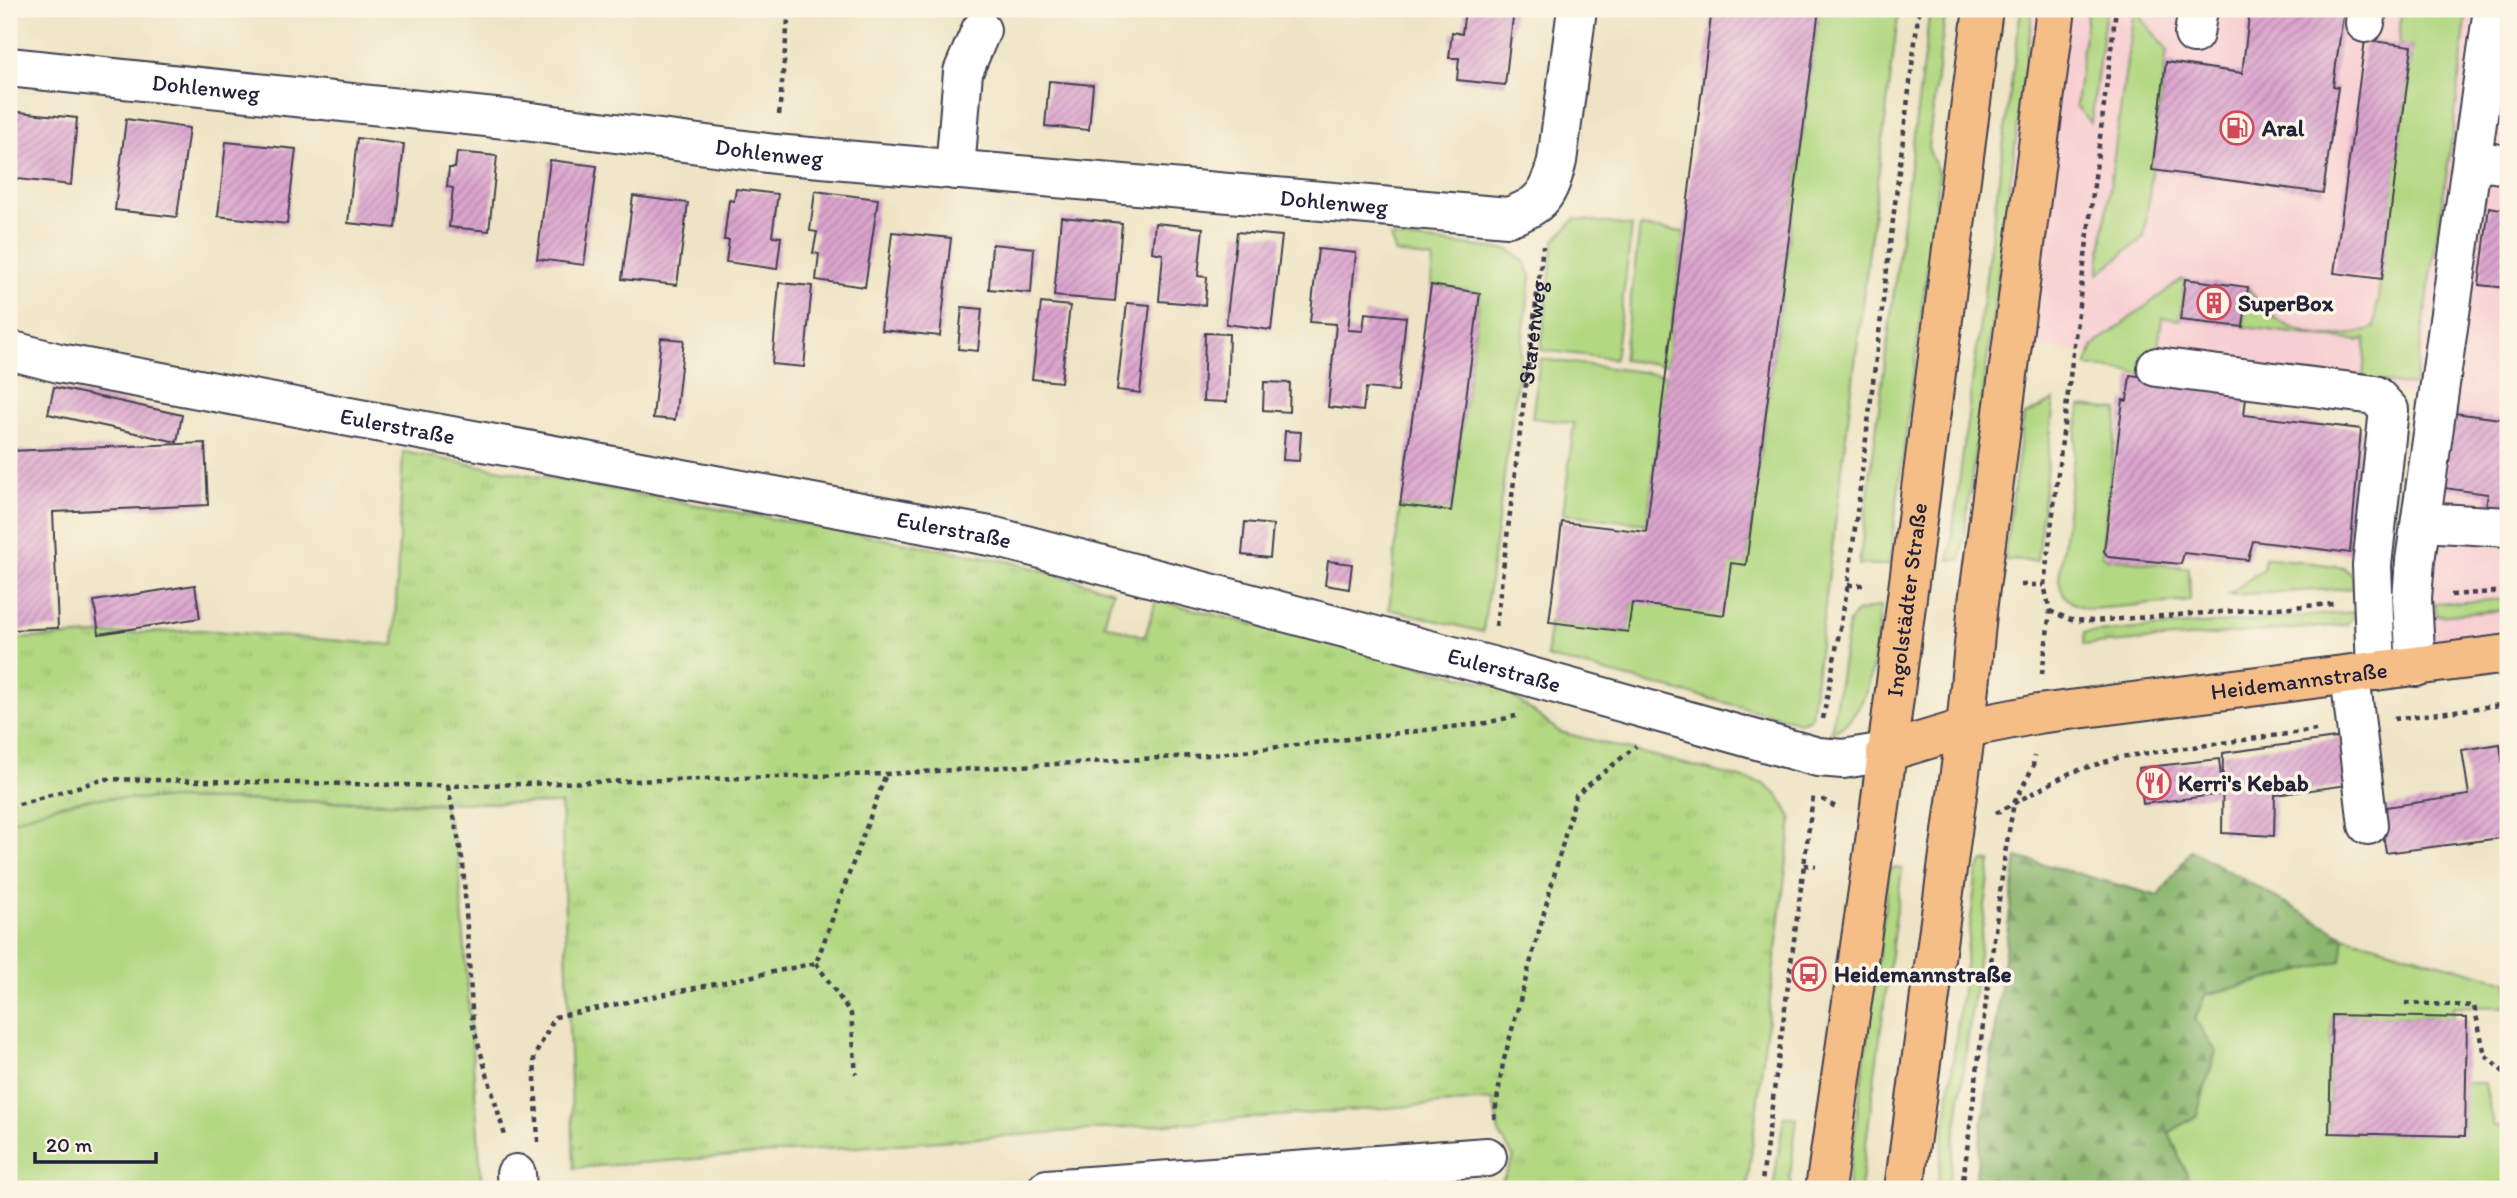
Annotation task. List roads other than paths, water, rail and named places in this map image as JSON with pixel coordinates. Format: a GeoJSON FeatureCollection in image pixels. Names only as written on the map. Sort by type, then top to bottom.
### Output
{"type":"FeatureCollection","features":[{"type":"Feature","properties":{"kind":"main road","name":"Ingolstädter Straße"},"geometry":{"type":"LineString","coordinates":[[1825,1189],[1886,752],[1983,9]]}},
{"type":"Feature","properties":{"kind":"main road"},"geometry":{"type":"LineString","coordinates":[[1904,1189],[1966,728],[1978,603],[2056,9]]}},
{"type":"Feature","properties":{"kind":"main road","name":"Heidemannstraße"},"geometry":{"type":"LineString","coordinates":[[1886,752],[1966,728],[2038,714],[2508,654]]}},
{"type":"Feature","properties":{"kind":"street","name":"Dohlenweg"},"geometry":{"type":"LineString","coordinates":[[9,67],[524,121],[775,154],[1179,187],[1489,218],[1508,217],[1529,210],[1541,200],[1550,185],[1557,161],[1577,9]]}},
{"type":"Feature","properties":{"kind":"street"},"geometry":{"type":"LineString","coordinates":[[2416,667],[2412,598],[2421,522],[2490,162],[2493,9]]}},
{"type":"Feature","properties":{"kind":"street"},"geometry":{"type":"LineString","coordinates":[[955,170],[963,72],[981,30]]}},
{"type":"Feature","properties":{"kind":"street","name":"Eulerstraße"},"geometry":{"type":"LineString","coordinates":[[9,350],[73,366],[995,537],[1499,668],[1818,757],[1843,759],[1886,752]]}},
{"type":"Feature","properties":{"kind":"street"},"geometry":{"type":"LineString","coordinates":[[2157,367],[2375,395],[2389,410],[2372,565],[2373,601],[2357,724],[2368,825]]}},
{"type":"Feature","properties":{"kind":"street"},"geometry":{"type":"LineString","coordinates":[[2421,522],[2508,527]]}},
{"type":"Feature","properties":{"kind":"street"},"geometry":{"type":"LineString","coordinates":[[1047,1189],[1487,1157]]}},
{"type":"Feature","properties":{"kind":"place","name":"Aral"},"geometry":{"type":"Point","coordinates":[2237,128]}},
{"type":"Feature","properties":{"kind":"place","name":"SuperBox"},"geometry":{"type":"Point","coordinates":[2214,303]}},
{"type":"Feature","properties":{"kind":"place","name":"Kerri's Kebab"},"geometry":{"type":"Point","coordinates":[2154,783]}},
{"type":"Feature","properties":{"kind":"place","name":"Heidemannstraße"},"geometry":{"type":"Point","coordinates":[1809,974]}}]}
